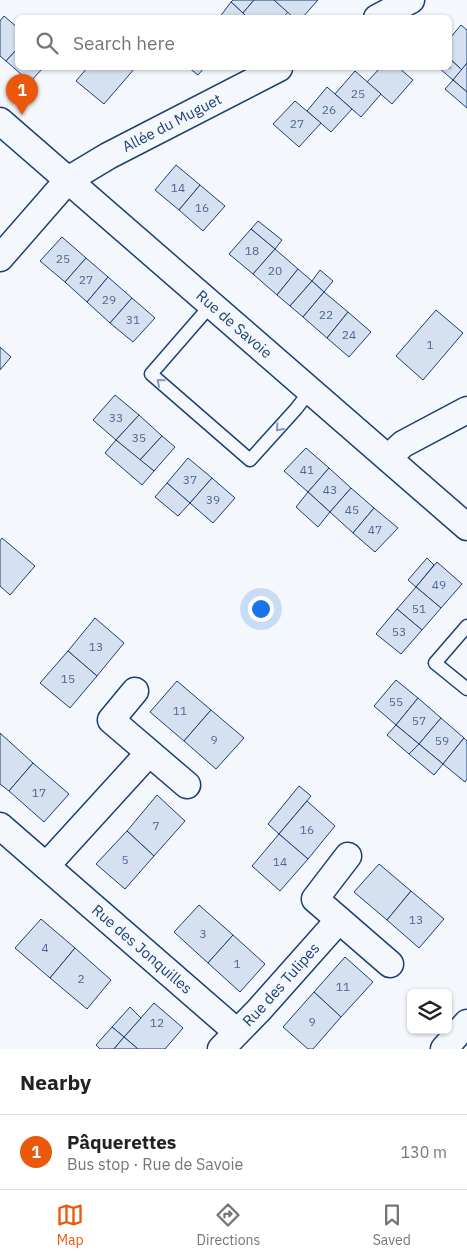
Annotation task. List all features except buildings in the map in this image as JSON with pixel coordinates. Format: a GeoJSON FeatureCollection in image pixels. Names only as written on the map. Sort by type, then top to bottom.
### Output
{"type":"FeatureCollection","features":[{"type":"Feature","properties":{"kind":"street"},"geometry":{"type":"LineString","coordinates":[[382,15],[410,0]]}},
{"type":"Feature","properties":{"kind":"street","name":"Allée du Muguet"},"geometry":{"type":"LineString","coordinates":[[0,258],[68,180],[108,156],[275,70]]}},
{"type":"Feature","properties":{"kind":"street","name":"Rue de Savoie"},"geometry":{"type":"LineString","coordinates":[[0,122],[467,527]]}},
{"type":"Feature","properties":{"kind":"street"},"geometry":{"type":"LineString","coordinates":[[388,458],[403,444],[467,410]]}},
{"type":"Feature","properties":{"kind":"street"},"geometry":{"type":"LineString","coordinates":[[135,691],[111,720],[187,785]]}},
{"type":"Feature","properties":{"kind":"street"},"geometry":{"type":"LineString","coordinates":[[46,866],[149,753]]}},
{"type":"Feature","properties":{"kind":"street","name":"Rue des Jonquilles"},"geometry":{"type":"LineString","coordinates":[[0,826],[46,866],[229,1041]]}},
{"type":"Feature","properties":{"kind":"street"},"geometry":{"type":"LineString","coordinates":[[348,856],[314,899],[390,964]]}},
{"type":"Feature","properties":{"kind":"street","name":"Rue des Tulipes"},"geometry":{"type":"LineString","coordinates":[[229,1041],[339,920]]}},
{"type":"Feature","properties":{"kind":"street"},"geometry":{"type":"LineString","coordinates":[[444,1049],[467,1022]]}},
{"type":"Feature","properties":{"kind":"lane"},"geometry":{"type":"LineString","coordinates":[[211,305],[151,374],[250,460],[310,391]]}},
{"type":"Feature","properties":{"kind":"lane"},"geometry":{"type":"LineString","coordinates":[[467,626],[436,662],[467,689]]}},
{"type":"Feature","properties":{"kind":"place","name":"Pâquerettes"},"geometry":{"type":"Point","coordinates":[22,115]}}]}
